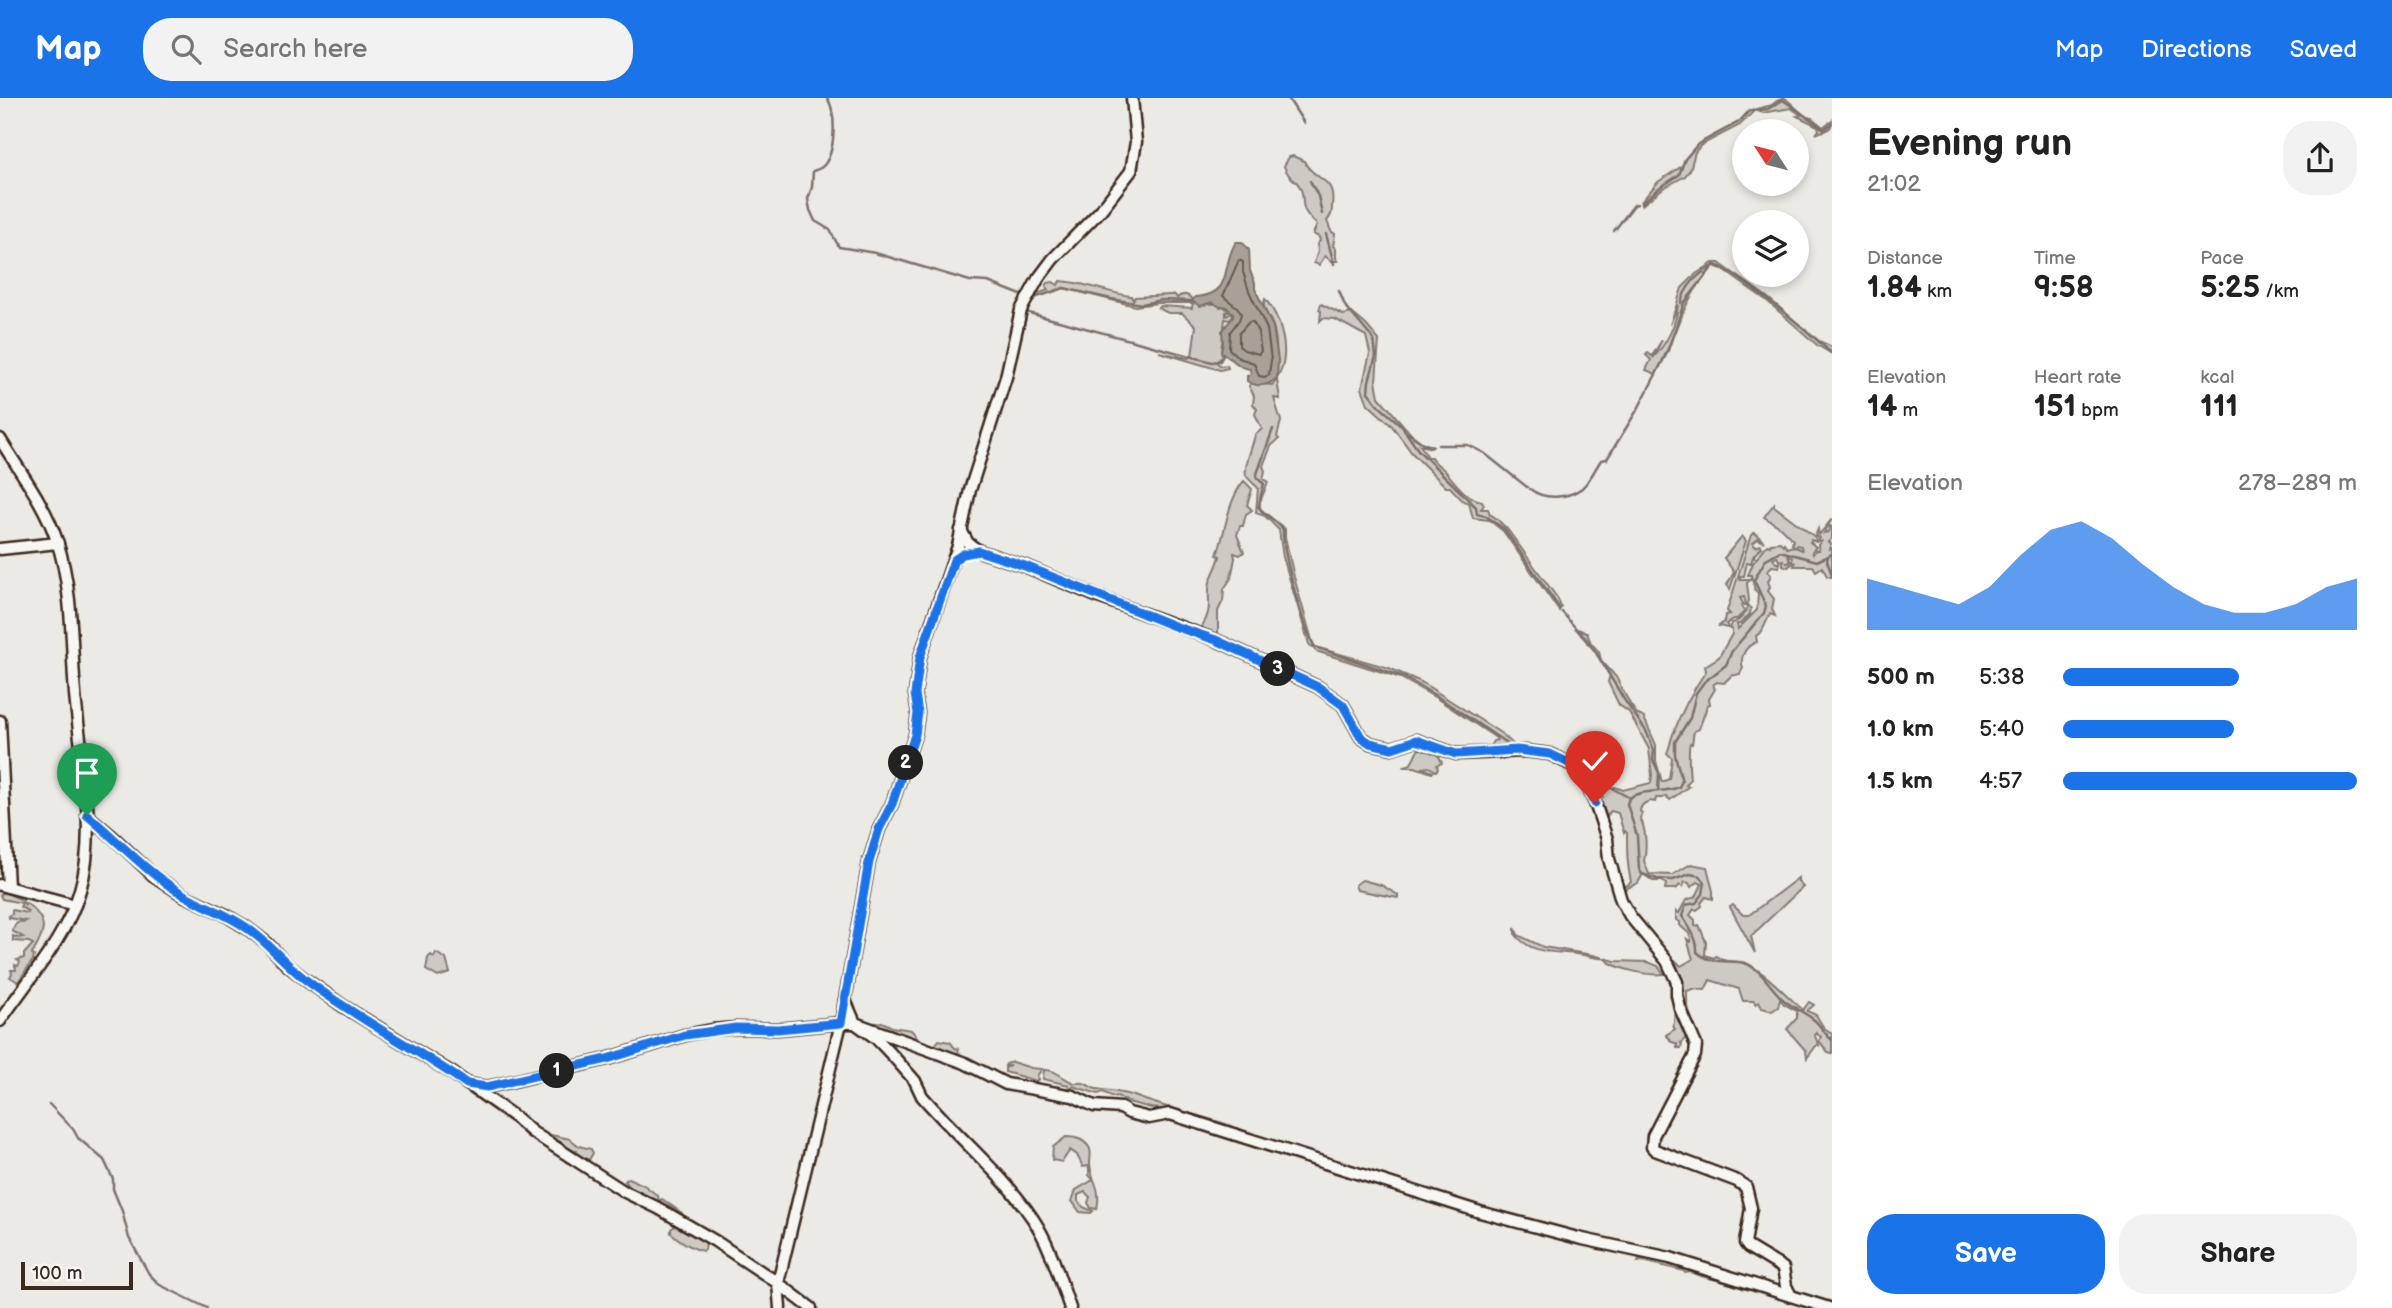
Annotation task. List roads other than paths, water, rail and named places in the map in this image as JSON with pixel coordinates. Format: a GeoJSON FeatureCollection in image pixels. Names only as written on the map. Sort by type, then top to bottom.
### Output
{"type":"FeatureCollection","features":[{"type":"Feature","properties":{"kind":"street"},"geometry":{"type":"LineString","coordinates":[[780,1308],[778,1283],[841,1023],[869,862],[915,735],[918,713],[915,694],[920,657],[954,560],[970,490],[1006,377],[1025,301],[1053,259],[1100,211],[1131,171],[1136,142],[1132,98]]}},
{"type":"Feature","properties":{"kind":"street"},"geometry":{"type":"LineString","coordinates":[[0,439],[3,451],[49,518],[65,571],[72,625],[75,694],[87,815],[85,867],[75,905],[39,966],[0,1021]]}},
{"type":"Feature","properties":{"kind":"street"},"geometry":{"type":"LineString","coordinates":[[961,530],[968,543],[979,551],[1025,566],[1174,626],[1216,640],[1318,687],[1343,705],[1361,737],[1370,743],[1392,748],[1416,740],[1456,754],[1517,750],[1550,754],[1573,765],[1583,776],[1595,803],[1607,839],[1609,859],[1621,900],[1630,916],[1667,961],[1677,982],[1680,1008],[1696,1045],[1695,1055],[1653,1136],[1652,1147],[1746,1187],[1751,1208],[1745,1243],[1783,1268],[1791,1296]]}},
{"type":"Feature","properties":{"kind":"street"},"geometry":{"type":"LineString","coordinates":[[0,550],[58,543]]}},
{"type":"Feature","properties":{"kind":"street"},"geometry":{"type":"LineString","coordinates":[[954,560],[963,554],[979,551]]}},
{"type":"Feature","properties":{"kind":"street"},"geometry":{"type":"LineString","coordinates":[[0,721],[4,886],[75,905]]}},
{"type":"Feature","properties":{"kind":"street"},"geometry":{"type":"LineString","coordinates":[[87,815],[153,875],[183,895],[247,928],[306,980],[374,1027],[467,1084],[532,1132],[625,1192],[715,1241],[811,1308]]}},
{"type":"Feature","properties":{"kind":"street"},"geometry":{"type":"LineString","coordinates":[[845,1000],[855,1023],[877,1039],[893,1056],[915,1082],[922,1096],[983,1159],[1033,1220],[1048,1246],[1070,1308]]}},
{"type":"Feature","properties":{"kind":"street"},"geometry":{"type":"LineString","coordinates":[[467,1084],[487,1087],[607,1059],[685,1035],[712,1030],[855,1023],[965,1063],[1006,1084],[1073,1096],[1094,1106],[1121,1108],[1149,1118],[1170,1114],[1480,1212],[1578,1238],[1670,1258],[1829,1308]]}},
{"type":"Feature","properties":{"kind":"water"},"geometry":{"type":"Polygon","coordinates":[[[1236,242],[1242,242],[1249,250],[1250,271],[1255,289],[1273,327],[1278,360],[1277,378],[1262,385],[1247,381],[1247,376],[1251,374],[1250,369],[1242,367],[1221,352],[1222,331],[1233,313],[1225,306],[1220,307],[1212,302],[1200,306],[1192,301],[1195,297],[1216,291],[1221,285],[1236,242]]]}},
{"type":"Feature","properties":{"kind":"waterway"},"geometry":{"type":"LineString","coordinates":[[827,98],[834,122],[834,133],[827,161],[813,171],[808,199],[815,221],[830,230],[839,247],[875,253],[970,281],[988,282],[1021,295]]}},
{"type":"Feature","properties":{"kind":"waterway"},"geometry":{"type":"LineString","coordinates":[[1288,98],[1304,123]]}},
{"type":"Feature","properties":{"kind":"waterway"},"geometry":{"type":"LineString","coordinates":[[1641,204],[1679,175],[1685,159],[1698,144],[1739,122],[1749,111],[1768,109],[1783,100],[1824,129],[1832,123]]}},
{"type":"Feature","properties":{"kind":"waterway"},"geometry":{"type":"LineString","coordinates":[[1310,181],[1318,196],[1322,214]]}},
{"type":"Feature","properties":{"kind":"waterway"},"geometry":{"type":"LineString","coordinates":[[1614,231],[1637,204]]}},
{"type":"Feature","properties":{"kind":"waterway"},"geometry":{"type":"LineString","coordinates":[[1326,234],[1334,264]]}},
{"type":"Feature","properties":{"kind":"waterway"},"geometry":{"type":"LineString","coordinates":[[1530,489],[1542,495],[1556,497],[1576,492],[1590,478],[1601,460],[1607,459],[1639,407],[1667,353],[1684,303],[1714,265],[1755,289],[1830,352]]}},
{"type":"Feature","properties":{"kind":"waterway"},"geometry":{"type":"LineString","coordinates":[[1681,303],[1692,282],[1711,267]]}},
{"type":"Feature","properties":{"kind":"waterway"},"geometry":{"type":"LineString","coordinates":[[1034,298],[1064,288],[1142,304],[1161,300],[1192,301]]}},
{"type":"Feature","properties":{"kind":"waterway"},"geometry":{"type":"LineString","coordinates":[[1339,291],[1345,306],[1374,340],[1376,356],[1368,392],[1379,406],[1401,425],[1418,450],[1476,507],[1477,514],[1486,516],[1504,529],[1560,609]]}},
{"type":"Feature","properties":{"kind":"waterway"},"geometry":{"type":"LineString","coordinates":[[1029,313],[1212,362],[1220,361],[1224,354]]}},
{"type":"Feature","properties":{"kind":"waterway"},"geometry":{"type":"LineString","coordinates":[[1273,429],[1257,474],[1257,478],[1264,484],[1260,508],[1283,529],[1294,589],[1315,647],[1404,677],[1508,744]]}},
{"type":"Feature","properties":{"kind":"waterway"},"geometry":{"type":"LineString","coordinates":[[1408,433],[1424,444],[1433,446]]}},
{"type":"Feature","properties":{"kind":"waterway"},"geometry":{"type":"LineString","coordinates":[[1438,445],[1468,445],[1484,453],[1527,487]]}},
{"type":"Feature","properties":{"kind":"waterway"},"geometry":{"type":"LineString","coordinates":[[1832,554],[1817,561],[1780,551],[1766,559],[1754,580],[1766,606],[1764,613],[1732,651],[1726,665],[1704,682],[1696,693],[1690,718],[1675,742],[1675,755],[1682,781],[1679,787],[1635,795],[1629,798],[1627,804],[1637,836],[1639,869],[1642,874],[1673,880],[1690,874],[1700,876],[1705,882],[1703,894],[1696,903],[1686,905],[1682,916],[1695,938],[1697,952],[1709,959],[1751,966],[1780,997],[1813,1019],[1832,1040]]}},
{"type":"Feature","properties":{"kind":"waterway"},"geometry":{"type":"LineString","coordinates":[[1828,556],[1832,575]]}},
{"type":"Feature","properties":{"kind":"waterway"},"geometry":{"type":"LineString","coordinates":[[1562,612],[1595,651],[1646,731],[1659,773],[1658,791]]}},
{"type":"Feature","properties":{"kind":"waterway"},"geometry":{"type":"LineString","coordinates":[[1558,753],[1586,767],[1597,780],[1628,797]]}},
{"type":"Feature","properties":{"kind":"waterway"},"geometry":{"type":"LineString","coordinates":[[49,1104],[78,1138],[104,1160],[113,1179],[113,1189],[129,1238],[149,1274],[160,1285],[207,1308]]}}]}
